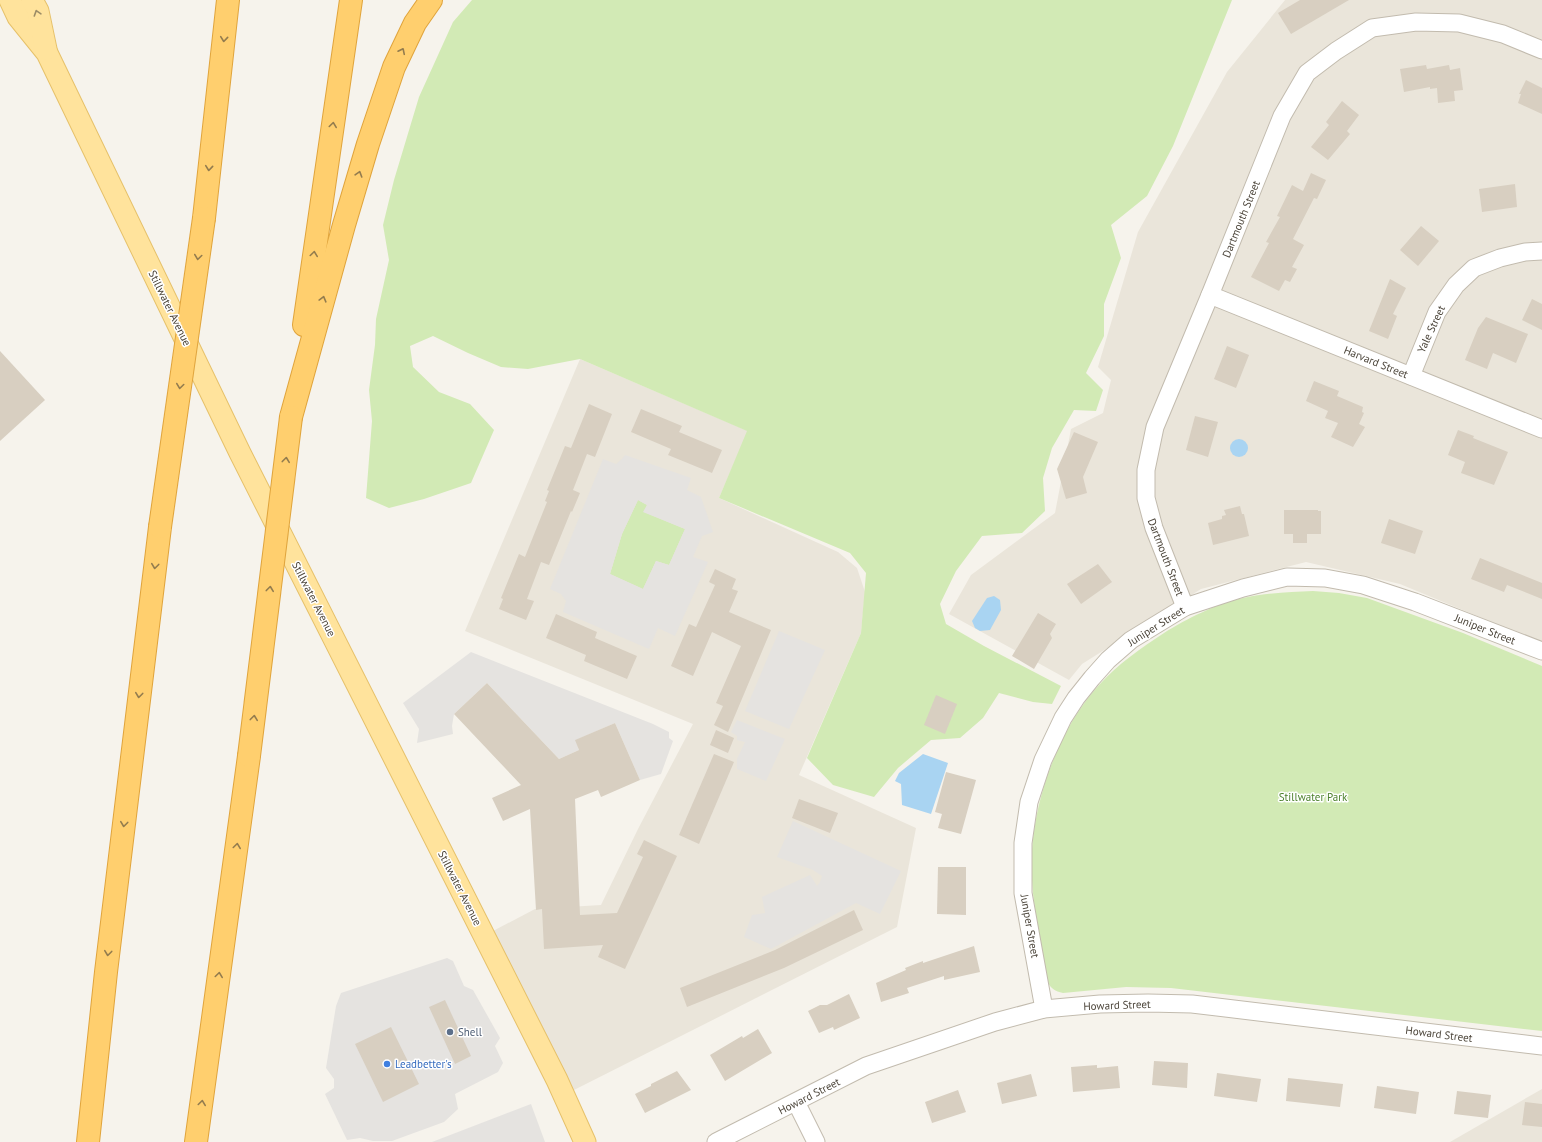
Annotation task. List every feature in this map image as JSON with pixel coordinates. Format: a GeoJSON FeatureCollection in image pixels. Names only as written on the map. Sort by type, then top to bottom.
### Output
{"type":"FeatureCollection","features":[{"type":"Feature","properties":{"kind":"highway"},"geometry":{"type":"LineString","coordinates":[[88,1142],[106,972],[160,527],[204,218],[228,0]]}},
{"type":"Feature","properties":{"kind":"highway"},"geometry":{"type":"LineString","coordinates":[[196,1142],[249,756],[291,417],[351,0]]}},
{"type":"Feature","properties":{"kind":"highway"},"geometry":{"type":"LineString","coordinates":[[291,417],[344,224],[368,144],[394,68],[415,23],[431,0]]}},
{"type":"Feature","properties":{"kind":"main road","name":"Stillwater Avenue"},"geometry":{"type":"LineString","coordinates":[[10,0],[18,17],[47,54],[240,453],[557,1080],[585,1142]]}},
{"type":"Feature","properties":{"kind":"main road","name":"Stillwater Avenue"},"geometry":{"type":"LineString","coordinates":[[32,0],[38,11],[47,54]]}},
{"type":"Feature","properties":{"kind":"street","name":"Dartmouth Street"},"geometry":{"type":"LineString","coordinates":[[1185,607],[1154,528],[1146,498],[1146,470],[1155,427],[1282,116],[1308,74],[1336,51],[1372,28],[1416,22],[1459,23],[1503,34],[1542,50]]}},
{"type":"Feature","properties":{"kind":"street","name":"Yale Street"},"geometry":{"type":"LineString","coordinates":[[1411,376],[1437,312],[1456,285],[1469,272],[1474,268],[1500,258],[1525,252],[1542,251]]}},
{"type":"Feature","properties":{"kind":"street","name":"Harvard Street"},"geometry":{"type":"LineString","coordinates":[[1210,295],[1542,429]]}},
{"type":"Feature","properties":{"kind":"street","name":"Juniper Street"},"geometry":{"type":"LineString","coordinates":[[1044,1009],[1023,893],[1023,843],[1029,802],[1043,760],[1063,718],[1076,698],[1108,660],[1131,640],[1185,607],[1243,588],[1287,577],[1325,578],[1363,585],[1415,602],[1542,652]]}},
{"type":"Feature","properties":{"kind":"street","name":"Howard Street"},"geometry":{"type":"LineString","coordinates":[[716,1142],[866,1066],[996,1022],[1044,1009],[1100,1004],[1192,1004],[1542,1046]]}},
{"type":"Feature","properties":{"kind":"street"},"geometry":{"type":"LineString","coordinates":[[796,1102],[816,1142]]}},
{"type":"Feature","properties":{"kind":"shaded area"},"geometry":{"type":"Polygon","coordinates":[[[1285,0],[1542,0],[1542,643],[1400,584],[1306,562],[1201,589],[1082,664],[1069,680],[949,614],[971,575],[1055,513],[1071,429],[1103,413],[1111,380],[1098,367],[1138,232],[1227,72],[1285,0]]]}},
{"type":"Feature","properties":{"kind":"shaded area"},"geometry":{"type":"Polygon","coordinates":[[[580,359],[748,431],[719,498],[838,552],[857,568],[865,592],[861,633],[799,775],[916,828],[897,927],[572,1091],[493,931],[535,909],[601,905],[638,829],[693,724],[465,631],[580,359]]]}},
{"type":"Feature","properties":{"kind":"shaded area"},"geometry":{"type":"Polygon","coordinates":[[[625,455],[691,478],[687,490],[701,497],[713,532],[702,536],[693,557],[708,562],[675,636],[658,628],[649,649],[563,612],[566,601],[561,594],[550,589],[603,459],[616,464],[625,455]],[[638,500],[622,534],[610,574],[643,589],[656,561],[669,565],[685,529],[643,512],[647,505],[638,500]]]}},
{"type":"Feature","properties":{"kind":"shaded area"},"geometry":{"type":"Polygon","coordinates":[[[779,631],[825,650],[789,729],[745,711],[779,631]]]}},
{"type":"Feature","properties":{"kind":"shaded area"},"geometry":{"type":"Polygon","coordinates":[[[471,652],[653,724],[669,732],[669,738],[673,741],[661,774],[640,780],[615,723],[576,740],[579,750],[559,759],[487,683],[454,714],[452,726],[453,734],[417,743],[419,729],[403,703],[471,652]]]}},
{"type":"Feature","properties":{"kind":"shaded area"},"geometry":{"type":"Polygon","coordinates":[[[737,720],[785,739],[766,781],[737,769],[737,759],[745,742],[737,740],[737,736],[731,732],[737,720]]]}},
{"type":"Feature","properties":{"kind":"shaded area"},"geometry":{"type":"Polygon","coordinates":[[[793,821],[901,871],[880,914],[856,903],[771,949],[744,937],[752,915],[765,913],[762,897],[810,875],[817,886],[822,876],[813,870],[777,857],[793,821]]]}},
{"type":"Feature","properties":{"kind":"shaded area"},"geometry":{"type":"Polygon","coordinates":[[[447,958],[453,961],[464,986],[473,990],[500,1038],[495,1046],[503,1063],[498,1072],[455,1094],[458,1109],[444,1122],[392,1141],[373,1141],[360,1138],[347,1140],[325,1094],[334,1088],[334,1079],[326,1068],[336,1006],[341,993],[447,958]]]}},
{"type":"Feature","properties":{"kind":"shaded area"},"geometry":{"type":"Polygon","coordinates":[[[1542,1089],[1542,1142],[1450,1142],[1542,1089]]]}},
{"type":"Feature","properties":{"kind":"shaded area"},"geometry":{"type":"Polygon","coordinates":[[[531,1104],[545,1142],[432,1142],[531,1104]]]}},
{"type":"Feature","properties":{"kind":"green space"},"geometry":{"type":"Polygon","coordinates":[[[472,0],[1232,0],[1173,146],[1147,196],[1111,225],[1121,258],[1104,304],[1104,336],[1086,373],[1103,390],[1096,411],[1074,410],[1052,448],[1043,478],[1045,511],[1022,533],[982,536],[956,571],[940,604],[946,624],[984,646],[1061,686],[1052,704],[1033,702],[999,693],[983,718],[960,738],[931,740],[898,768],[874,797],[833,785],[807,758],[861,633],[866,573],[850,553],[719,498],[747,431],[580,359],[528,369],[501,367],[433,336],[410,346],[413,367],[439,392],[470,404],[494,430],[471,483],[424,499],[389,508],[366,498],[372,421],[369,390],[375,345],[376,319],[389,260],[383,225],[394,180],[419,97],[453,22],[472,0]]]}},
{"type":"Feature","properties":{"kind":"green space"},"geometry":{"type":"Polygon","coordinates":[[[638,500],[647,505],[644,512],[685,529],[669,565],[656,561],[643,589],[610,574],[622,534],[638,500]]]}},
{"type":"Feature","properties":{"kind":"green space","name":"Stillwater Park"},"geometry":{"type":"Polygon","coordinates":[[[1313,591],[1339,593],[1367,598],[1463,633],[1542,666],[1542,1031],[1171,988],[1126,987],[1063,993],[1050,986],[1047,981],[1032,882],[1031,866],[1034,828],[1045,783],[1062,739],[1073,719],[1100,684],[1114,670],[1147,644],[1182,622],[1233,600],[1269,594],[1313,591]]]}},
{"type":"Feature","properties":{"kind":"water"},"geometry":{"type":"Polygon","coordinates":[[[1235,439],[1243,439],[1248,444],[1246,455],[1243,457],[1235,457],[1230,452],[1230,444],[1235,439]]]}},
{"type":"Feature","properties":{"kind":"water"},"geometry":{"type":"Polygon","coordinates":[[[994,596],[1000,600],[1001,610],[990,630],[980,631],[975,628],[972,621],[987,598],[994,596]]]}},
{"type":"Feature","properties":{"kind":"water"},"geometry":{"type":"Polygon","coordinates":[[[923,754],[948,763],[931,814],[902,805],[901,784],[895,781],[899,773],[923,754]]]}},
{"type":"Feature","properties":{"kind":"building"},"geometry":{"type":"Polygon","coordinates":[[[1300,0],[1349,0],[1291,34],[1278,13],[1300,0]]]}},
{"type":"Feature","properties":{"kind":"building"},"geometry":{"type":"Polygon","coordinates":[[[1426,65],[1427,69],[1449,65],[1450,70],[1460,68],[1463,90],[1454,91],[1455,101],[1438,103],[1437,88],[1430,89],[1430,87],[1404,92],[1400,69],[1426,65]]]}},
{"type":"Feature","properties":{"kind":"building"},"geometry":{"type":"Polygon","coordinates":[[[1526,80],[1542,88],[1542,114],[1518,103],[1521,94],[1519,94],[1526,80]]]}},
{"type":"Feature","properties":{"kind":"building"},"geometry":{"type":"Polygon","coordinates":[[[1342,101],[1359,115],[1347,131],[1350,134],[1328,160],[1311,147],[1329,125],[1326,122],[1342,101]]]}},
{"type":"Feature","properties":{"kind":"building"},"geometry":{"type":"Polygon","coordinates":[[[1311,173],[1326,180],[1317,199],[1314,198],[1293,239],[1304,245],[1292,267],[1297,269],[1290,282],[1285,280],[1279,291],[1251,277],[1269,243],[1266,242],[1280,217],[1277,216],[1292,185],[1303,191],[1311,173]]]}},
{"type":"Feature","properties":{"kind":"building"},"geometry":{"type":"Polygon","coordinates":[[[1515,184],[1517,207],[1482,212],[1479,189],[1515,184]]]}},
{"type":"Feature","properties":{"kind":"building"},"geometry":{"type":"Polygon","coordinates":[[[1421,226],[1439,241],[1418,266],[1400,250],[1421,226]]]}},
{"type":"Feature","properties":{"kind":"building"},"geometry":{"type":"Polygon","coordinates":[[[1390,279],[1406,288],[1393,314],[1397,316],[1388,339],[1369,331],[1390,279]]]}},
{"type":"Feature","properties":{"kind":"building"},"geometry":{"type":"Polygon","coordinates":[[[1532,299],[1542,304],[1542,330],[1522,320],[1532,299]]]}},
{"type":"Feature","properties":{"kind":"building"},"geometry":{"type":"Polygon","coordinates":[[[1486,317],[1528,334],[1516,363],[1493,353],[1487,369],[1465,360],[1478,328],[1486,317]]]}},
{"type":"Feature","properties":{"kind":"building"},"geometry":{"type":"Polygon","coordinates":[[[1227,346],[1249,355],[1236,388],[1214,379],[1227,346]]]}},
{"type":"Feature","properties":{"kind":"building"},"geometry":{"type":"Polygon","coordinates":[[[0,351],[45,400],[0,441],[0,351]]]}},
{"type":"Feature","properties":{"kind":"building"},"geometry":{"type":"Polygon","coordinates":[[[1314,381],[1339,391],[1337,396],[1363,407],[1362,412],[1364,413],[1359,424],[1365,427],[1353,447],[1331,437],[1338,423],[1325,418],[1328,411],[1306,401],[1314,381]]]}},
{"type":"Feature","properties":{"kind":"building"},"geometry":{"type":"Polygon","coordinates":[[[589,404],[612,414],[595,457],[587,454],[573,490],[580,493],[549,565],[541,562],[527,599],[534,601],[526,620],[499,609],[503,599],[501,598],[519,554],[525,557],[547,502],[545,501],[549,491],[547,490],[565,446],[571,448],[589,404]]]}},
{"type":"Feature","properties":{"kind":"building"},"geometry":{"type":"Polygon","coordinates":[[[641,409],[682,426],[679,432],[722,450],[712,473],[668,455],[671,449],[631,432],[641,409]]]}},
{"type":"Feature","properties":{"kind":"building"},"geometry":{"type":"Polygon","coordinates":[[[1195,416],[1218,422],[1208,457],[1186,450],[1195,416]]]}},
{"type":"Feature","properties":{"kind":"building"},"geometry":{"type":"Polygon","coordinates":[[[1458,430],[1474,436],[1473,438],[1508,452],[1494,485],[1461,473],[1465,462],[1448,455],[1458,430]]]}},
{"type":"Feature","properties":{"kind":"building"},"geometry":{"type":"Polygon","coordinates":[[[1074,432],[1098,442],[1083,477],[1087,493],[1066,499],[1057,469],[1074,432]]]}},
{"type":"Feature","properties":{"kind":"building"},"geometry":{"type":"Polygon","coordinates":[[[1240,506],[1242,514],[1244,514],[1249,536],[1213,545],[1208,523],[1222,519],[1222,516],[1226,515],[1224,510],[1240,506]]]}},
{"type":"Feature","properties":{"kind":"building"},"geometry":{"type":"Polygon","coordinates":[[[1284,510],[1321,511],[1321,534],[1307,534],[1307,543],[1293,543],[1293,534],[1284,534],[1284,510]]]}},
{"type":"Feature","properties":{"kind":"building"},"geometry":{"type":"Polygon","coordinates":[[[1389,519],[1423,531],[1415,554],[1381,543],[1389,519]]]}},
{"type":"Feature","properties":{"kind":"building"},"geometry":{"type":"Polygon","coordinates":[[[1480,558],[1542,583],[1542,599],[1507,585],[1504,592],[1471,579],[1480,558]]]}},
{"type":"Feature","properties":{"kind":"building"},"geometry":{"type":"Polygon","coordinates":[[[1098,564],[1112,582],[1081,604],[1067,584],[1098,564]]]}},
{"type":"Feature","properties":{"kind":"building"},"geometry":{"type":"Polygon","coordinates":[[[715,569],[736,579],[732,589],[738,591],[729,612],[771,630],[728,732],[714,725],[723,706],[716,703],[741,646],[712,632],[693,676],[671,666],[689,624],[696,627],[715,585],[709,582],[715,569]]]}},
{"type":"Feature","properties":{"kind":"building"},"geometry":{"type":"Polygon","coordinates":[[[1038,613],[1056,624],[1050,634],[1052,638],[1034,669],[1012,656],[1038,613]]]}},
{"type":"Feature","properties":{"kind":"building"},"geometry":{"type":"Polygon","coordinates":[[[556,614],[597,632],[595,638],[637,656],[627,679],[584,661],[586,655],[546,638],[556,614]]]}},
{"type":"Feature","properties":{"kind":"building"},"geometry":{"type":"Polygon","coordinates":[[[487,683],[559,759],[579,750],[575,740],[615,723],[640,780],[601,797],[598,790],[575,799],[580,915],[617,913],[643,857],[637,854],[644,840],[677,856],[625,969],[598,957],[603,945],[544,949],[542,909],[536,910],[530,809],[503,821],[492,798],[521,785],[454,714],[487,683]]]}},
{"type":"Feature","properties":{"kind":"building"},"geometry":{"type":"Polygon","coordinates":[[[936,695],[957,704],[945,734],[924,725],[936,695]]]}},
{"type":"Feature","properties":{"kind":"building"},"geometry":{"type":"Polygon","coordinates":[[[716,730],[734,738],[728,753],[710,745],[716,730]]]}},
{"type":"Feature","properties":{"kind":"building"},"geometry":{"type":"Polygon","coordinates":[[[714,754],[734,762],[699,844],[679,835],[714,754]]]}},
{"type":"Feature","properties":{"kind":"building"},"geometry":{"type":"Polygon","coordinates":[[[946,772],[976,780],[961,834],[938,828],[942,814],[935,812],[946,772]]]}},
{"type":"Feature","properties":{"kind":"building"},"geometry":{"type":"Polygon","coordinates":[[[799,799],[838,813],[830,833],[792,818],[799,799]]]}},
{"type":"Feature","properties":{"kind":"building"},"geometry":{"type":"Polygon","coordinates":[[[938,867],[966,867],[966,915],[937,914],[938,867]]]}},
{"type":"Feature","properties":{"kind":"building"},"geometry":{"type":"Polygon","coordinates":[[[854,910],[863,930],[784,968],[687,1007],[680,988],[775,950],[854,910]]]}},
{"type":"Feature","properties":{"kind":"building"},"geometry":{"type":"Polygon","coordinates":[[[974,946],[980,972],[944,980],[944,976],[907,988],[909,993],[881,1002],[876,983],[906,970],[905,968],[923,961],[923,963],[974,946]]]}},
{"type":"Feature","properties":{"kind":"building"},"geometry":{"type":"Polygon","coordinates":[[[849,994],[860,1018],[834,1030],[833,1027],[819,1033],[808,1011],[820,1005],[827,1005],[849,994]]]}},
{"type":"Feature","properties":{"kind":"building","name":"Shell"},"geometry":{"type":"Polygon","coordinates":[[[445,1000],[471,1056],[455,1064],[429,1007],[445,1000]]]}},
{"type":"Feature","properties":{"kind":"building","name":"Leadbetter's"},"geometry":{"type":"Polygon","coordinates":[[[391,1027],[419,1084],[383,1102],[355,1044],[391,1027]]]}},
{"type":"Feature","properties":{"kind":"building"},"geometry":{"type":"Polygon","coordinates":[[[758,1029],[772,1053],[725,1081],[710,1055],[742,1036],[743,1038],[758,1029]]]}},
{"type":"Feature","properties":{"kind":"building"},"geometry":{"type":"Polygon","coordinates":[[[1154,1061],[1188,1063],[1187,1088],[1152,1085],[1154,1061]]]}},
{"type":"Feature","properties":{"kind":"building"},"geometry":{"type":"Polygon","coordinates":[[[1097,1065],[1097,1068],[1118,1066],[1120,1088],[1073,1092],[1071,1067],[1097,1065]]]}},
{"type":"Feature","properties":{"kind":"building"},"geometry":{"type":"Polygon","coordinates":[[[677,1071],[691,1090],[645,1113],[635,1094],[677,1071]]]}},
{"type":"Feature","properties":{"kind":"building"},"geometry":{"type":"Polygon","coordinates":[[[1217,1073],[1261,1079],[1257,1102],[1214,1096],[1217,1073]]]}},
{"type":"Feature","properties":{"kind":"building"},"geometry":{"type":"Polygon","coordinates":[[[1031,1074],[1037,1096],[1002,1104],[997,1083],[1031,1074]]]}},
{"type":"Feature","properties":{"kind":"building"},"geometry":{"type":"Polygon","coordinates":[[[1288,1078],[1343,1084],[1340,1107],[1286,1101],[1288,1078]]]}},
{"type":"Feature","properties":{"kind":"building"},"geometry":{"type":"Polygon","coordinates":[[[1377,1086],[1419,1092],[1416,1114],[1374,1108],[1377,1086]]]}},
{"type":"Feature","properties":{"kind":"building"},"geometry":{"type":"Polygon","coordinates":[[[958,1090],[966,1112],[932,1123],[925,1102],[958,1090]]]}},
{"type":"Feature","properties":{"kind":"building"},"geometry":{"type":"Polygon","coordinates":[[[1457,1091],[1491,1095],[1488,1118],[1454,1114],[1457,1091]]]}},
{"type":"Feature","properties":{"kind":"building"},"geometry":{"type":"Polygon","coordinates":[[[1525,1102],[1542,1104],[1542,1127],[1522,1125],[1525,1102]]]}},
{"type":"Feature","properties":{"kind":"place","name":"Shell"},"geometry":{"type":"Point","coordinates":[450,1032]}},
{"type":"Feature","properties":{"kind":"place","name":"Leadbetter's"},"geometry":{"type":"Point","coordinates":[387,1064]}}]}
